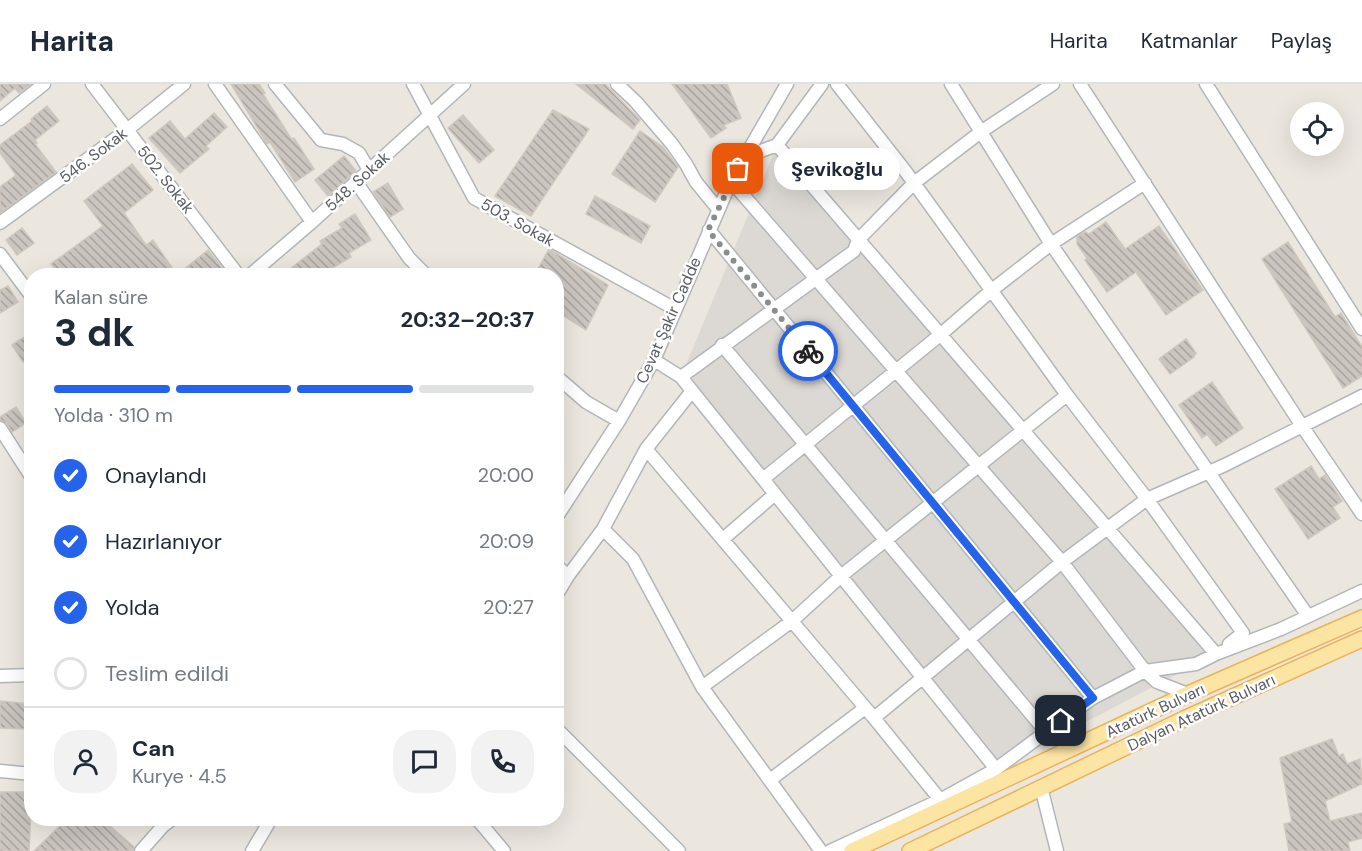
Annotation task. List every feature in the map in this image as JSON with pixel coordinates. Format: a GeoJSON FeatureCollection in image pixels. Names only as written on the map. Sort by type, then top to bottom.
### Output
{"type":"FeatureCollection","features":[{"type":"Feature","properties":{"kind":"main road","name":"Atatürk Bulvarı"},"geometry":{"type":"LineString","coordinates":[[852,851],[943,804],[1362,618]]}},
{"type":"Feature","properties":{"kind":"main road","name":"Dalyan Atatürk Bulvarı"},"geometry":{"type":"LineString","coordinates":[[1041,787],[1362,639]]}},
{"type":"Feature","properties":{"kind":"main road"},"geometry":{"type":"LineString","coordinates":[[910,851],[1041,787]]}},
{"type":"Feature","properties":{"kind":"street"},"geometry":{"type":"LineString","coordinates":[[0,119],[44,84]]}},
{"type":"Feature","properties":{"kind":"street","name":"502. Sokak"},"geometry":{"type":"LineString","coordinates":[[92,84],[233,268]]}},
{"type":"Feature","properties":{"kind":"street","name":"546. Sokak"},"geometry":{"type":"LineString","coordinates":[[0,224],[127,130],[184,84]]}},
{"type":"Feature","properties":{"kind":"street"},"geometry":{"type":"LineString","coordinates":[[215,84],[312,222]]}},
{"type":"Feature","properties":{"kind":"street"},"geometry":{"type":"LineString","coordinates":[[275,84],[321,140],[343,144],[359,153],[369,170]]}},
{"type":"Feature","properties":{"kind":"street","name":"503. Sokak"},"geometry":{"type":"LineString","coordinates":[[413,84],[474,198],[675,309]]}},
{"type":"Feature","properties":{"kind":"street","name":"548. Sokak"},"geometry":{"type":"LineString","coordinates":[[258,268],[464,84]]}},
{"type":"Feature","properties":{"kind":"street"},"geometry":{"type":"LineString","coordinates":[[617,84],[636,102],[672,144],[696,182],[718,209]]}},
{"type":"Feature","properties":{"kind":"street","name":"Cevat Şakir Cadde"},"geometry":{"type":"LineString","coordinates":[[564,506],[619,421],[654,360],[730,181],[787,84]]}},
{"type":"Feature","properties":{"kind":"street"},"geometry":{"type":"LineString","coordinates":[[745,157],[777,145],[822,84]]}},
{"type":"Feature","properties":{"kind":"street"},"geometry":{"type":"LineString","coordinates":[[837,84],[914,183],[1066,396],[1147,499],[1243,633],[1216,654]]}},
{"type":"Feature","properties":{"kind":"street"},"geometry":{"type":"LineString","coordinates":[[951,84],[1052,244],[1308,616]]}},
{"type":"Feature","properties":{"kind":"street"},"geometry":{"type":"LineString","coordinates":[[681,376],[854,251],[858,240],[914,183],[982,131],[1053,84]]}},
{"type":"Feature","properties":{"kind":"street"},"geometry":{"type":"LineString","coordinates":[[1080,84],[1302,426],[1362,514]]}},
{"type":"Feature","properties":{"kind":"street"},"geometry":{"type":"LineString","coordinates":[[1206,84],[1362,329]]}},
{"type":"Feature","properties":{"kind":"street"},"geometry":{"type":"LineString","coordinates":[[777,145],[1216,654]]}},
{"type":"Feature","properties":{"kind":"street"},"geometry":{"type":"LineString","coordinates":[[730,181],[1062,562],[1145,670],[1157,682],[1188,694]]}},
{"type":"Feature","properties":{"kind":"street"},"geometry":{"type":"LineString","coordinates":[[356,182],[409,258],[419,268]]}},
{"type":"Feature","properties":{"kind":"street"},"geometry":{"type":"LineString","coordinates":[[763,479],[992,290],[1052,244],[1145,183]]}},
{"type":"Feature","properties":{"kind":"street"},"geometry":{"type":"LineString","coordinates":[[708,230],[1093,698]]}},
{"type":"Feature","properties":{"kind":"street"},"geometry":{"type":"LineString","coordinates":[[0,254],[24,286]]}},
{"type":"Feature","properties":{"kind":"street"},"geometry":{"type":"LineString","coordinates":[[722,345],[1046,732]]}},
{"type":"Feature","properties":{"kind":"street"},"geometry":{"type":"LineString","coordinates":[[654,360],[681,376],[996,769]]}},
{"type":"Feature","properties":{"kind":"street"},"geometry":{"type":"LineString","coordinates":[[564,383],[586,402],[619,421]]}},
{"type":"Feature","properties":{"kind":"street"},"geometry":{"type":"LineString","coordinates":[[564,583],[603,529],[646,449],[692,391]]}},
{"type":"Feature","properties":{"kind":"street"},"geometry":{"type":"LineString","coordinates":[[702,687],[792,621],[841,576],[1066,396]]}},
{"type":"Feature","properties":{"kind":"street"},"geometry":{"type":"LineString","coordinates":[[874,718],[1062,562],[1147,499],[1209,472],[1362,396]]}},
{"type":"Feature","properties":{"kind":"street"},"geometry":{"type":"LineString","coordinates":[[0,428],[24,456]]}},
{"type":"Feature","properties":{"kind":"street"},"geometry":{"type":"LineString","coordinates":[[646,449],[874,718],[943,804]]}},
{"type":"Feature","properties":{"kind":"street"},"geometry":{"type":"LineString","coordinates":[[723,539],[775,494]]}},
{"type":"Feature","properties":{"kind":"street"},"geometry":{"type":"LineString","coordinates":[[603,529],[633,559],[702,687],[821,851]]}},
{"type":"Feature","properties":{"kind":"street"},"geometry":{"type":"LineString","coordinates":[[564,573],[568,576]]}},
{"type":"Feature","properties":{"kind":"street"},"geometry":{"type":"LineString","coordinates":[[830,851],[943,804],[996,769],[1093,698],[1145,670],[1197,664],[1362,591]]}},
{"type":"Feature","properties":{"kind":"street"},"geometry":{"type":"LineString","coordinates":[[0,676],[24,675]]}},
{"type":"Feature","properties":{"kind":"street"},"geometry":{"type":"LineString","coordinates":[[770,780],[865,708]]}},
{"type":"Feature","properties":{"kind":"street"},"geometry":{"type":"LineString","coordinates":[[564,736],[679,851]]}},
{"type":"Feature","properties":{"kind":"street"},"geometry":{"type":"LineString","coordinates":[[0,771],[24,773]]}},
{"type":"Feature","properties":{"kind":"street"},"geometry":{"type":"LineString","coordinates":[[1041,787],[1057,851]]}},
{"type":"Feature","properties":{"kind":"street"},"geometry":{"type":"LineString","coordinates":[[141,851],[159,826]]}},
{"type":"Feature","properties":{"kind":"street"},"geometry":{"type":"LineString","coordinates":[[252,851],[268,826]]}},
{"type":"Feature","properties":{"kind":"street"},"geometry":{"type":"LineString","coordinates":[[483,826],[504,851]]}},
{"type":"Feature","properties":{"kind":"shaded area"},"geometry":{"type":"Polygon","coordinates":[[[777,145],[1216,654],[996,769],[681,377],[777,145]]]}},
{"type":"Feature","properties":{"kind":"building"},"geometry":{"type":"Polygon","coordinates":[[[0,84],[31,84],[19,93],[15,88],[0,101],[0,84]]]}},
{"type":"Feature","properties":{"kind":"building"},"geometry":{"type":"Polygon","coordinates":[[[231,84],[259,84],[292,140],[294,138],[314,169],[295,182],[270,142],[267,144],[231,84]]]}},
{"type":"Feature","properties":{"kind":"building"},"geometry":{"type":"Polygon","coordinates":[[[576,84],[605,84],[640,120],[633,129],[576,84]]]}},
{"type":"Feature","properties":{"kind":"building"},"geometry":{"type":"Polygon","coordinates":[[[672,84],[727,84],[741,118],[724,125],[726,128],[711,138],[672,84]]]}},
{"type":"Feature","properties":{"kind":"building"},"geometry":{"type":"Polygon","coordinates":[[[47,106],[59,121],[35,140],[37,143],[35,144],[56,172],[0,213],[0,187],[16,175],[0,153],[0,145],[32,121],[31,119],[47,106]]]}},
{"type":"Feature","properties":{"kind":"building"},"geometry":{"type":"Polygon","coordinates":[[[553,110],[589,129],[531,216],[495,196],[553,110]]]}},
{"type":"Feature","properties":{"kind":"building"},"geometry":{"type":"Polygon","coordinates":[[[214,113],[227,127],[206,146],[209,149],[180,173],[149,138],[170,121],[185,139],[214,113]]]}},
{"type":"Feature","properties":{"kind":"building"},"geometry":{"type":"Polygon","coordinates":[[[463,115],[494,150],[479,163],[448,128],[463,115]]]}},
{"type":"Feature","properties":{"kind":"building"},"geometry":{"type":"Polygon","coordinates":[[[640,131],[663,147],[678,167],[655,202],[612,174],[640,131]]]}},
{"type":"Feature","properties":{"kind":"building"},"geometry":{"type":"Polygon","coordinates":[[[344,156],[356,171],[328,196],[315,180],[344,156]]]}},
{"type":"Feature","properties":{"kind":"building"},"geometry":{"type":"Polygon","coordinates":[[[132,164],[153,190],[124,213],[146,245],[153,240],[172,268],[54,268],[51,264],[103,226],[84,201],[132,164]]]}},
{"type":"Feature","properties":{"kind":"building"},"geometry":{"type":"Polygon","coordinates":[[[388,183],[403,209],[390,217],[373,192],[388,183]]]}},
{"type":"Feature","properties":{"kind":"building"},"geometry":{"type":"Polygon","coordinates":[[[595,196],[650,226],[641,243],[586,214],[595,196]]]}},
{"type":"Feature","properties":{"kind":"building"},"geometry":{"type":"Polygon","coordinates":[[[355,214],[371,240],[349,253],[351,257],[332,268],[291,268],[322,244],[320,241],[342,228],[339,224],[355,214]]]}},
{"type":"Feature","properties":{"kind":"building"},"geometry":{"type":"Polygon","coordinates":[[[1106,222],[1125,249],[1159,226],[1203,290],[1166,315],[1136,272],[1107,292],[1077,244],[1077,237],[1085,232],[1089,234],[1106,222]]]}},
{"type":"Feature","properties":{"kind":"building"},"geometry":{"type":"Polygon","coordinates":[[[22,228],[34,243],[17,255],[6,240],[22,228]]]}},
{"type":"Feature","properties":{"kind":"building"},"geometry":{"type":"Polygon","coordinates":[[[1288,242],[1335,317],[1341,313],[1362,347],[1362,376],[1343,388],[1262,259],[1288,242]]]}},
{"type":"Feature","properties":{"kind":"building"},"geometry":{"type":"Polygon","coordinates":[[[549,249],[608,285],[586,330],[564,316],[564,268],[538,268],[549,249]]]}},
{"type":"Feature","properties":{"kind":"building"},"geometry":{"type":"Polygon","coordinates":[[[208,250],[222,268],[186,268],[208,250]]]}},
{"type":"Feature","properties":{"kind":"building"},"geometry":{"type":"Polygon","coordinates":[[[8,286],[18,302],[0,313],[0,290],[8,286]]]}},
{"type":"Feature","properties":{"kind":"building"},"geometry":{"type":"Polygon","coordinates":[[[24,337],[24,361],[23,362],[12,345],[24,337]]]}},
{"type":"Feature","properties":{"kind":"building"},"geometry":{"type":"Polygon","coordinates":[[[1186,339],[1196,353],[1194,357],[1170,374],[1159,359],[1186,339]]]}},
{"type":"Feature","properties":{"kind":"building"},"geometry":{"type":"Polygon","coordinates":[[[1212,382],[1243,428],[1216,446],[1207,434],[1202,438],[1179,405],[1212,382]]]}},
{"type":"Feature","properties":{"kind":"building"},"geometry":{"type":"Polygon","coordinates":[[[16,407],[24,420],[24,424],[12,432],[7,423],[0,420],[0,417],[16,407]]]}},
{"type":"Feature","properties":{"kind":"building"},"geometry":{"type":"Polygon","coordinates":[[[1311,466],[1319,479],[1325,475],[1342,501],[1333,507],[1340,518],[1308,539],[1275,489],[1311,466]]]}},
{"type":"Feature","properties":{"kind":"building"},"geometry":{"type":"Polygon","coordinates":[[[0,701],[24,703],[24,729],[0,728],[0,701]]]}},
{"type":"Feature","properties":{"kind":"building"},"geometry":{"type":"Polygon","coordinates":[[[1332,739],[1339,756],[1343,754],[1347,764],[1360,759],[1362,784],[1325,801],[1330,821],[1362,813],[1362,838],[1348,842],[1350,851],[1289,851],[1284,824],[1292,822],[1280,758],[1332,739]]]}},
{"type":"Feature","properties":{"kind":"building"},"geometry":{"type":"Polygon","coordinates":[[[0,792],[24,792],[24,826],[30,826],[29,851],[0,851],[0,792]]]}},
{"type":"Feature","properties":{"kind":"building"},"geometry":{"type":"Polygon","coordinates":[[[60,826],[110,826],[134,847],[133,851],[34,851],[60,826]]]}},
{"type":"Feature","properties":{"kind":"way so far"},"geometry":{"type":"LineString","coordinates":[[738,169],[730,181],[708,230],[808,351]]}},
{"type":"Feature","properties":{"kind":"place","name":"Şevikoğlu"},"geometry":{"type":"Point","coordinates":[738,169]}},
{"type":"Feature","properties":{"kind":"route"},"geometry":{"type":"LineString","coordinates":[[808,351],[1093,698],[1061,721]]}}]}
